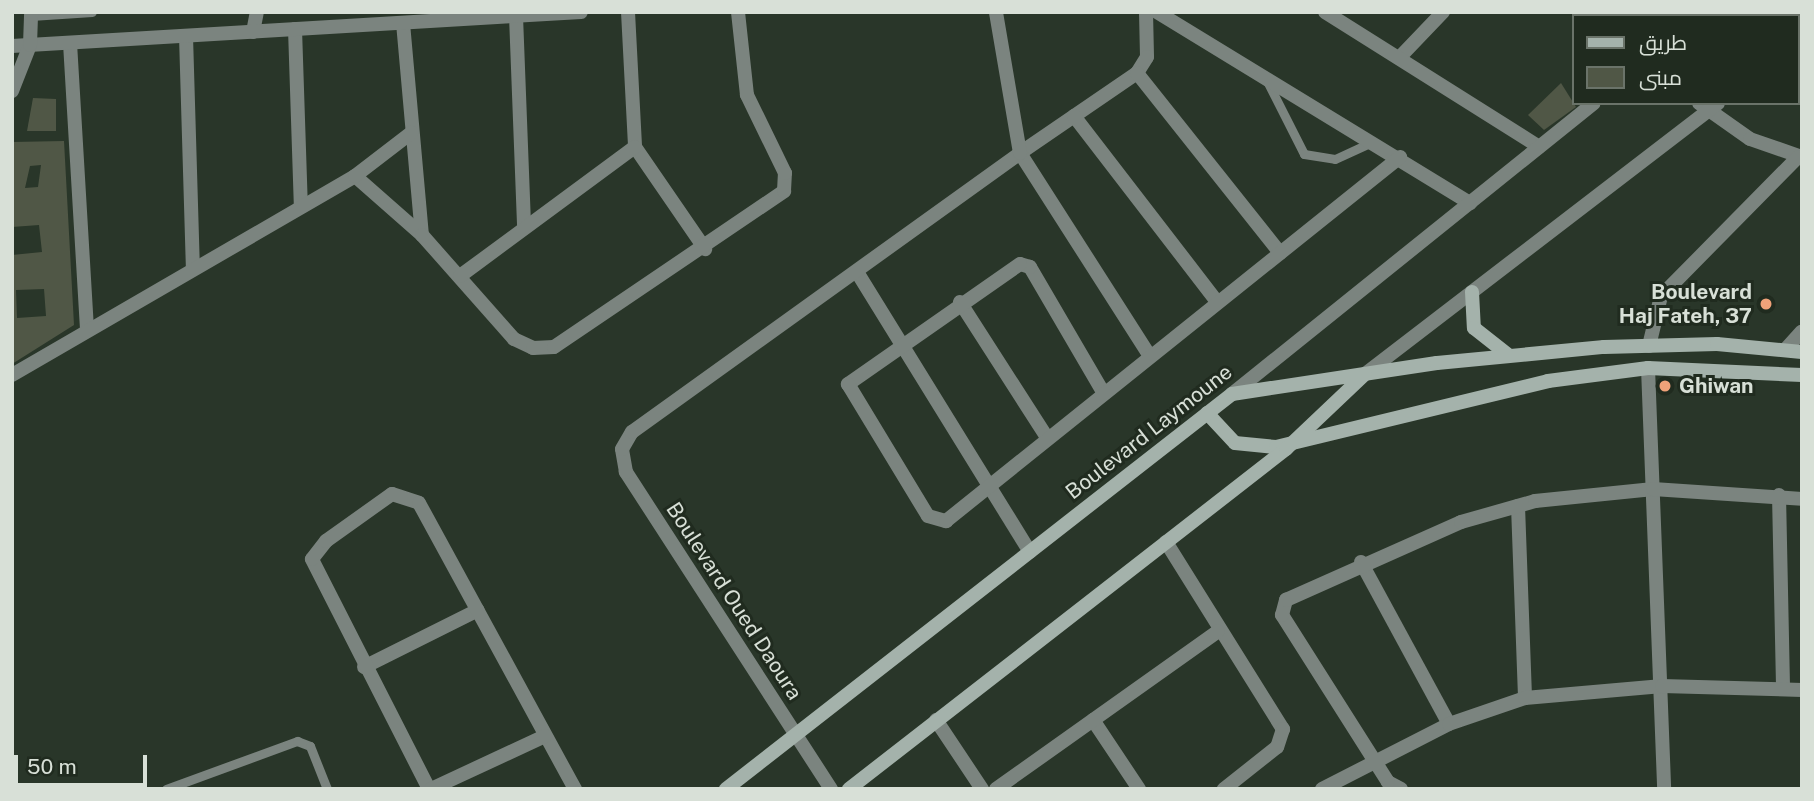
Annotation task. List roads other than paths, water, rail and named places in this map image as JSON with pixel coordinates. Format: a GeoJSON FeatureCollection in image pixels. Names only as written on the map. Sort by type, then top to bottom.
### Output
{"type":"FeatureCollection","features":[{"type":"Feature","properties":{"kind":"main road"},"geometry":{"type":"LineString","coordinates":[[1472,292],[1474,327],[1507,354]]}},
{"type":"Feature","properties":{"kind":"main road"},"geometry":{"type":"LineString","coordinates":[[1232,394],[1507,354],[1648,345],[1802,352]]}},
{"type":"Feature","properties":{"kind":"main road"},"geometry":{"type":"LineString","coordinates":[[1207,413],[1235,443],[1295,442],[1548,381],[1648,369],[1802,375]]}},
{"type":"Feature","properties":{"kind":"main road"},"geometry":{"type":"LineString","coordinates":[[849,789],[1295,442],[1365,374]]}},
{"type":"Feature","properties":{"kind":"main road","name":"Boulevard Laymoune"},"geometry":{"type":"LineString","coordinates":[[726,789],[797,739],[1232,394]]}},
{"type":"Feature","properties":{"kind":"street"},"geometry":{"type":"LineString","coordinates":[[253,32],[257,12]]}},
{"type":"Feature","properties":{"kind":"street"},"geometry":{"type":"LineString","coordinates":[[12,46],[403,23],[460,16],[581,12]]}},
{"type":"Feature","properties":{"kind":"street"},"geometry":{"type":"LineString","coordinates":[[628,12],[635,146],[705,249]]}},
{"type":"Feature","properties":{"kind":"street"},"geometry":{"type":"LineString","coordinates":[[355,176],[422,235],[514,339],[547,348],[776,201],[786,185],[747,95],[738,12]]}},
{"type":"Feature","properties":{"kind":"street"},"geometry":{"type":"LineString","coordinates":[[996,12],[1020,153],[1149,355]]}},
{"type":"Feature","properties":{"kind":"street"},"geometry":{"type":"LineString","coordinates":[[1030,552],[858,272],[1020,153],[1137,73],[1148,52],[1146,12]]}},
{"type":"Feature","properties":{"kind":"street"},"geometry":{"type":"LineString","coordinates":[[1157,12],[1470,203]]}},
{"type":"Feature","properties":{"kind":"street"},"geometry":{"type":"LineString","coordinates":[[1325,12],[1539,147]]}},
{"type":"Feature","properties":{"kind":"street"},"geometry":{"type":"LineString","coordinates":[[1399,58],[1443,12]]}},
{"type":"Feature","properties":{"kind":"street"},"geometry":{"type":"LineString","coordinates":[[12,91],[30,45],[31,14]]}},
{"type":"Feature","properties":{"kind":"street"},"geometry":{"type":"LineString","coordinates":[[516,16],[524,227]]}},
{"type":"Feature","properties":{"kind":"street"},"geometry":{"type":"LineString","coordinates":[[403,23],[422,235]]}},
{"type":"Feature","properties":{"kind":"street"},"geometry":{"type":"LineString","coordinates":[[295,29],[301,207]]}},
{"type":"Feature","properties":{"kind":"street"},"geometry":{"type":"LineString","coordinates":[[187,36],[193,267]]}},
{"type":"Feature","properties":{"kind":"street"},"geometry":{"type":"LineString","coordinates":[[71,43],[87,327]]}},
{"type":"Feature","properties":{"kind":"street"},"geometry":{"type":"LineString","coordinates":[[1137,73],[1280,253]]}},
{"type":"Feature","properties":{"kind":"street","name":"Boulevard Laymoune"},"geometry":{"type":"LineString","coordinates":[[1232,394],[1592,105]]}},
{"type":"Feature","properties":{"kind":"street"},"geometry":{"type":"LineString","coordinates":[[1365,374],[1708,106],[1750,139],[1800,157],[1661,296],[1648,345]]}},
{"type":"Feature","properties":{"kind":"street"},"geometry":{"type":"LineString","coordinates":[[1074,116],[1217,302]]}},
{"type":"Feature","properties":{"kind":"street"},"geometry":{"type":"LineString","coordinates":[[12,375],[87,327],[355,176],[411,133]]}},
{"type":"Feature","properties":{"kind":"street"},"geometry":{"type":"LineString","coordinates":[[460,276],[635,146]]}},
{"type":"Feature","properties":{"kind":"street"},"geometry":{"type":"LineString","coordinates":[[1103,392],[1030,267],[1015,265],[850,378],[851,398],[928,516],[946,521],[987,483],[1046,436],[1103,392],[1280,253],[1400,158]]}},
{"type":"Feature","properties":{"kind":"street","name":"Boulevard Oued Daoura"},"geometry":{"type":"LineString","coordinates":[[831,789],[626,472],[622,449],[632,432],[858,272]]}},
{"type":"Feature","properties":{"kind":"street"},"geometry":{"type":"LineString","coordinates":[[960,302],[1046,436]]}},
{"type":"Feature","properties":{"kind":"street"},"geometry":{"type":"LineString","coordinates":[[1785,350],[1802,331]]}},
{"type":"Feature","properties":{"kind":"street"},"geometry":{"type":"LineString","coordinates":[[1648,369],[1664,789]]}},
{"type":"Feature","properties":{"kind":"street"},"geometry":{"type":"LineString","coordinates":[[1401,789],[1388,782],[1282,615],[1286,600],[1361,562],[1518,506],[1653,489],[1779,495],[1802,499]]}},
{"type":"Feature","properties":{"kind":"street"},"geometry":{"type":"LineString","coordinates":[[545,736],[430,789],[364,667],[312,559],[326,541],[392,494],[419,503],[575,789]]}},
{"type":"Feature","properties":{"kind":"street"},"geometry":{"type":"LineString","coordinates":[[1779,495],[1783,689]]}},
{"type":"Feature","properties":{"kind":"street"},"geometry":{"type":"LineString","coordinates":[[1518,506],[1525,698]]}},
{"type":"Feature","properties":{"kind":"street"},"geometry":{"type":"LineString","coordinates":[[1166,542],[1218,631],[1283,729],[1277,747],[1224,789]]}},
{"type":"Feature","properties":{"kind":"street"},"geometry":{"type":"LineString","coordinates":[[1361,562],[1449,724]]}},
{"type":"Feature","properties":{"kind":"street"},"geometry":{"type":"LineString","coordinates":[[364,667],[478,610]]}},
{"type":"Feature","properties":{"kind":"street"},"geometry":{"type":"LineString","coordinates":[[996,789],[1218,631]]}},
{"type":"Feature","properties":{"kind":"street"},"geometry":{"type":"LineString","coordinates":[[1322,789],[1374,758],[1449,724],[1525,698],[1662,686],[1802,690]]}},
{"type":"Feature","properties":{"kind":"street"},"geometry":{"type":"LineString","coordinates":[[936,720],[982,789]]}},
{"type":"Feature","properties":{"kind":"street"},"geometry":{"type":"LineString","coordinates":[[1093,720],[1139,789]]}},
{"type":"Feature","properties":{"kind":"lane"},"geometry":{"type":"LineString","coordinates":[[31,14],[92,12]]}},
{"type":"Feature","properties":{"kind":"lane"},"geometry":{"type":"LineString","coordinates":[[1266,78],[1304,154],[1335,159],[1373,142]]}},
{"type":"Feature","properties":{"kind":"lane"},"geometry":{"type":"LineString","coordinates":[[166,789],[297,741],[310,746],[327,789]]}},
{"type":"Feature","properties":{"kind":"lane"},"geometry":{"type":"LineString","coordinates":[[192,779],[196,789]]}},
{"type":"Feature","properties":{"kind":"place","name":"Boulevard Haj Fateh, 37"},"geometry":{"type":"Point","coordinates":[1766,304]}},
{"type":"Feature","properties":{"kind":"place","name":"Ghiwan"},"geometry":{"type":"Point","coordinates":[1665,386]}}]}
